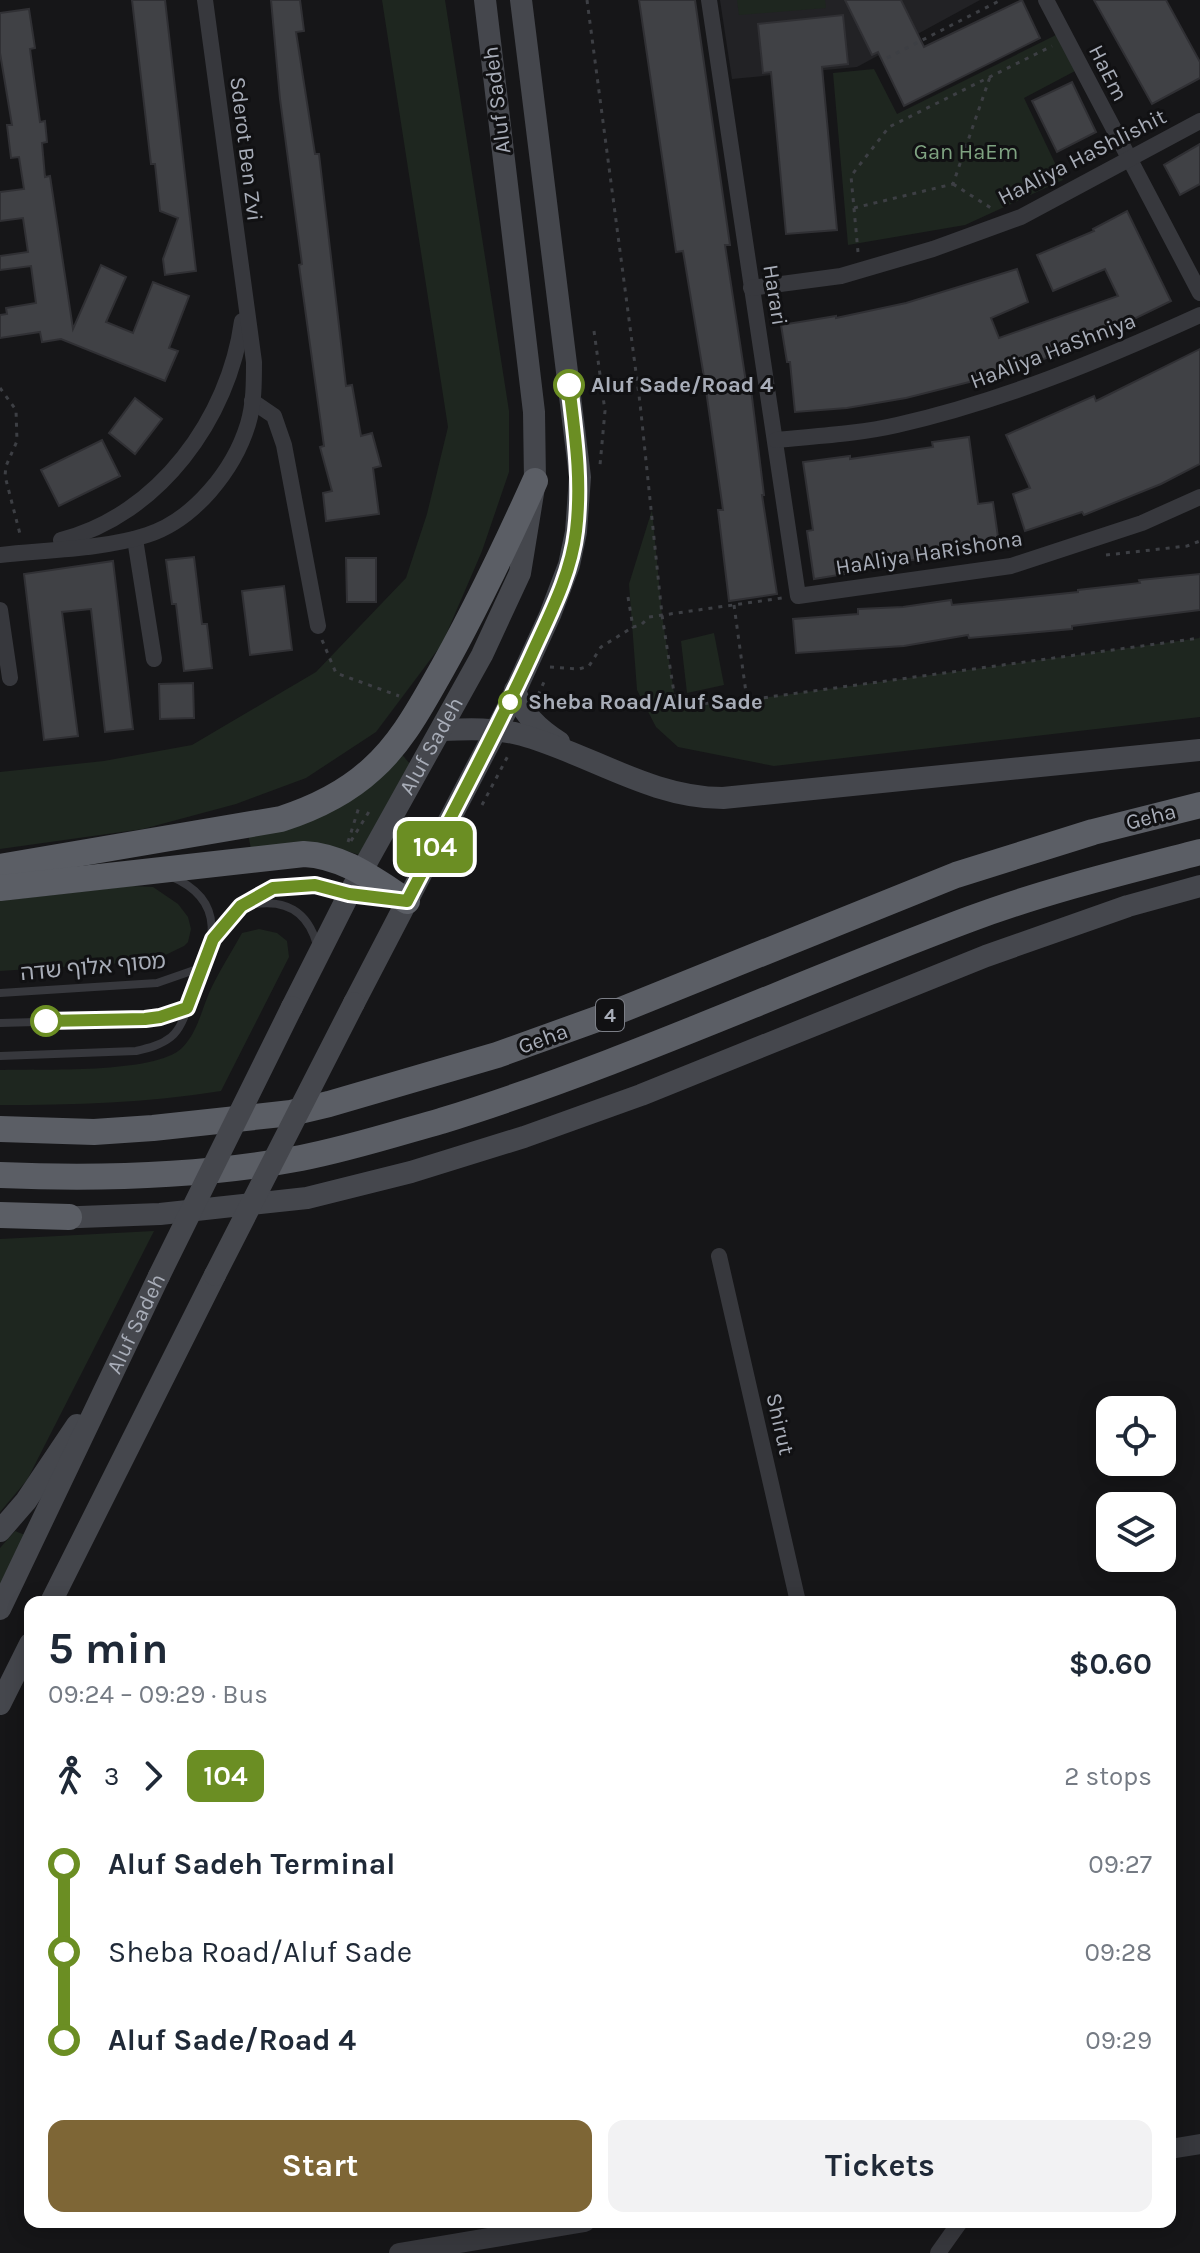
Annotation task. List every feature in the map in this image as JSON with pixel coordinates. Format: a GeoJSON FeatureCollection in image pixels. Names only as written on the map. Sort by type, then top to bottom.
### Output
{"type":"FeatureCollection","features":[{"type":"Feature","properties":{"kind":"highway"},"geometry":{"type":"LineString","coordinates":[[0,867],[281,819],[342,793],[389,753],[403,734],[435,682],[510,537],[535,481]]}},
{"type":"Feature","properties":{"kind":"highway","name":"Geha"},"geometry":{"type":"LineString","coordinates":[[0,1129],[94,1132],[153,1128],[291,1113],[344,1101],[497,1055],[611,1014],[956,875],[1093,832],[1200,805]]}},
{"type":"Feature","properties":{"kind":"highway","name":"Geha"},"geometry":{"type":"LineString","coordinates":[[0,1175],[96,1178],[226,1167],[299,1158],[370,1141],[511,1099],[627,1057],[972,918],[1105,876],[1200,852]]}},
{"type":"Feature","properties":{"kind":"highway"},"geometry":{"type":"LineString","coordinates":[[0,888],[289,854],[320,854],[351,876],[407,901]]}},
{"type":"Feature","properties":{"kind":"highway"},"geometry":{"type":"LineString","coordinates":[[0,1215],[69,1217]]}},
{"type":"Feature","properties":{"kind":"main road","name":"Aluf Sadeh"},"geometry":{"type":"LineString","coordinates":[[0,1609],[159,1276],[317,959],[351,876],[442,730],[482,655],[520,573],[535,481],[534,412],[485,0]]}},
{"type":"Feature","properties":{"kind":"main road","name":"Aluf Sadeh"},"geometry":{"type":"LineString","coordinates":[[54,1596],[495,731],[550,615],[569,565],[576,532],[580,477],[521,0]]}},
{"type":"Feature","properties":{"kind":"main road"},"geometry":{"type":"LineString","coordinates":[[515,690],[520,706],[529,718],[573,752]]}},
{"type":"Feature","properties":{"kind":"main road"},"geometry":{"type":"LineString","coordinates":[[442,730],[520,734],[573,752],[663,791],[698,798],[1200,750]]}},
{"type":"Feature","properties":{"kind":"main road"},"geometry":{"type":"LineString","coordinates":[[0,1222],[160,1214],[307,1198],[411,1172],[524,1137],[641,1095],[986,956],[1128,906],[1200,886]]}},
{"type":"Feature","properties":{"kind":"main road"},"geometry":{"type":"LineString","coordinates":[[0,1531],[26,1501],[114,1372]]}},
{"type":"Feature","properties":{"kind":"main road"},"geometry":{"type":"LineString","coordinates":[[0,1704],[24,1656]]}},
{"type":"Feature","properties":{"kind":"street","name":"Sderot Ben Zvi"},"geometry":{"type":"LineString","coordinates":[[205,0],[244,303]]}},
{"type":"Feature","properties":{"kind":"street","name":"Harari"},"geometry":{"type":"LineString","coordinates":[[709,0],[798,596]]}},
{"type":"Feature","properties":{"kind":"street","name":"HaEm"},"geometry":{"type":"LineString","coordinates":[[1046,0],[1200,293]]}},
{"type":"Feature","properties":{"kind":"street","name":"HaAliya HaShlishit"},"geometry":{"type":"LineString","coordinates":[[751,288],[841,276],[933,249],[1011,221],[1200,121]]}},
{"type":"Feature","properties":{"kind":"street"},"geometry":{"type":"LineString","coordinates":[[0,555],[135,539],[174,523],[198,504],[235,454],[248,423],[254,362],[244,303]]}},
{"type":"Feature","properties":{"kind":"street"},"geometry":{"type":"LineString","coordinates":[[0,555],[99,528],[166,476],[193,445],[214,413],[230,376],[240,339],[244,303]]}},
{"type":"Feature","properties":{"kind":"street","name":"HaAliya HaShniya"},"geometry":{"type":"LineString","coordinates":[[776,440],[894,426],[1000,398],[1092,364],[1200,315]]}},
{"type":"Feature","properties":{"kind":"street"},"geometry":{"type":"LineString","coordinates":[[252,401],[274,416],[284,445],[318,626]]}},
{"type":"Feature","properties":{"kind":"street","name":"HaAliya HaRishona"},"geometry":{"type":"LineString","coordinates":[[798,596],[1011,566],[1142,523],[1200,497]]}},
{"type":"Feature","properties":{"kind":"street"},"geometry":{"type":"LineString","coordinates":[[135,539],[154,659]]}},
{"type":"Feature","properties":{"kind":"street"},"geometry":{"type":"LineString","coordinates":[[0,610],[10,678]]}},
{"type":"Feature","properties":{"kind":"street","name":"Shirut"},"geometry":{"type":"LineString","coordinates":[[719,1256],[797,1596]]}},
{"type":"Feature","properties":{"kind":"street"},"geometry":{"type":"LineString","coordinates":[[1176,2148],[1200,2144]]}},
{"type":"Feature","properties":{"kind":"street"},"geometry":{"type":"LineString","coordinates":[[399,2253],[549,2228]]}},
{"type":"Feature","properties":{"kind":"street"},"geometry":{"type":"LineString","coordinates":[[938,2253],[956,2228]]}},
{"type":"Feature","properties":{"kind":"lane"},"geometry":{"type":"LineString","coordinates":[[0,1056],[136,1051],[157,1045],[178,1029],[213,939],[213,921],[206,905],[186,885],[155,870]]}},
{"type":"Feature","properties":{"kind":"lane"},"geometry":{"type":"LineString","coordinates":[[213,939],[241,906],[273,888],[315,885],[351,876]]}},
{"type":"Feature","properties":{"kind":"lane"},"geometry":{"type":"LineString","coordinates":[[241,906],[261,902],[292,907],[301,913],[312,930],[318,948],[317,959]]}},
{"type":"Feature","properties":{"kind":"lane","name":"מסוף אלוף שדה"},"geometry":{"type":"LineString","coordinates":[[0,993],[157,983],[203,967]]}},
{"type":"Feature","properties":{"kind":"lane"},"geometry":{"type":"LineString","coordinates":[[0,1023],[145,1019],[187,1008]]}},
{"type":"Feature","properties":{"kind":"path"},"geometry":{"type":"LineString","coordinates":[[587,0],[640,403],[662,615],[676,706],[747,700],[1200,638]]}},
{"type":"Feature","properties":{"kind":"path"},"geometry":{"type":"LineString","coordinates":[[887,58],[1001,0]]}},
{"type":"Feature","properties":{"kind":"path"},"geometry":{"type":"LineString","coordinates":[[860,270],[851,176],[889,127],[1066,39]]}},
{"type":"Feature","properties":{"kind":"path"},"geometry":{"type":"LineString","coordinates":[[953,184],[990,77]]}},
{"type":"Feature","properties":{"kind":"path"},"geometry":{"type":"LineString","coordinates":[[854,208],[953,184],[1011,221]]}},
{"type":"Feature","properties":{"kind":"path"},"geometry":{"type":"LineString","coordinates":[[0,388],[16,410],[17,441],[5,476],[25,549]]}},
{"type":"Feature","properties":{"kind":"path"},"geometry":{"type":"LineString","coordinates":[[550,667],[579,669],[589,666],[601,647],[641,625],[649,617],[798,596]]}},
{"type":"Feature","properties":{"kind":"path"},"geometry":{"type":"LineString","coordinates":[[628,597],[633,627]]}},
{"type":"Feature","properties":{"kind":"path"},"geometry":{"type":"LineString","coordinates":[[734,605],[747,700]]}},
{"type":"Feature","properties":{"kind":"path"},"geometry":{"type":"LineString","coordinates":[[318,626],[336,673],[398,698],[404,690]]}},
{"type":"Feature","properties":{"kind":"path"},"geometry":{"type":"LineString","coordinates":[[351,876],[365,784],[361,778]]}},
{"type":"Feature","properties":{"kind":"shaded area"},"geometry":{"type":"Polygon","coordinates":[[[720,0],[980,0],[857,67],[732,79],[720,0]]]}},
{"type":"Feature","properties":{"kind":"green space"},"geometry":{"type":"Polygon","coordinates":[[[382,0],[445,0],[509,411],[509,472],[482,551],[442,644],[376,732],[306,778],[236,804],[143,829],[0,849],[0,772],[104,761],[192,745],[316,672],[406,578],[427,514],[448,427],[382,0]]]}},
{"type":"Feature","properties":{"kind":"green space"},"geometry":{"type":"Polygon","coordinates":[[[737,0],[825,0],[826,8],[739,15],[737,0]]]}},
{"type":"Feature","properties":{"kind":"green space","name":"Gan HaEm"},"geometry":{"type":"Polygon","coordinates":[[[1058,34],[1075,71],[1024,98],[1063,180],[965,225],[848,245],[833,73],[874,69],[897,114],[1058,34]]]}},
{"type":"Feature","properties":{"kind":"green space"},"geometry":{"type":"Polygon","coordinates":[[[652,510],[662,615],[676,706],[747,700],[1200,638],[1200,717],[774,766],[678,747],[656,727],[637,690],[629,584],[652,510]]]}},
{"type":"Feature","properties":{"kind":"green space"},"geometry":{"type":"Polygon","coordinates":[[[714,633],[724,685],[687,693],[681,641],[714,633]]]}},
{"type":"Feature","properties":{"kind":"green space"},"geometry":{"type":"Polygon","coordinates":[[[399,751],[410,764],[360,855],[327,845],[251,849],[248,834],[399,751]]]}},
{"type":"Feature","properties":{"kind":"green space"},"geometry":{"type":"Polygon","coordinates":[[[132,886],[153,887],[178,904],[188,917],[191,929],[184,946],[153,961],[0,971],[0,901],[132,886]]]}},
{"type":"Feature","properties":{"kind":"green space"},"geometry":{"type":"Polygon","coordinates":[[[259,929],[277,933],[287,941],[289,957],[221,1091],[110,1102],[0,1105],[0,1070],[123,1066],[168,1056],[182,1048],[195,1029],[213,986],[242,933],[259,929]]]}},
{"type":"Feature","properties":{"kind":"green space"},"geometry":{"type":"Polygon","coordinates":[[[154,1231],[27,1480],[0,1512],[0,1239],[154,1231]]]}},
{"type":"Feature","properties":{"kind":"green space"},"geometry":{"type":"Polygon","coordinates":[[[15,1531],[25,1535],[0,1585],[0,1548],[15,1531]]]}},
{"type":"Feature","properties":{"kind":"building"},"geometry":{"type":"Polygon","coordinates":[[[132,0],[165,0],[196,271],[165,275],[163,259],[178,218],[160,211],[155,164],[151,164],[132,0]]]}},
{"type":"Feature","properties":{"kind":"building"},"geometry":{"type":"Polygon","coordinates":[[[271,0],[300,0],[304,31],[296,32],[315,154],[319,154],[346,386],[352,385],[361,436],[372,433],[381,466],[373,468],[379,514],[326,521],[323,493],[332,491],[320,447],[324,446],[299,265],[302,264],[280,99],[271,0]]]}},
{"type":"Feature","properties":{"kind":"building"},"geometry":{"type":"Polygon","coordinates":[[[639,0],[695,0],[730,245],[725,245],[747,389],[751,389],[762,495],[777,594],[729,601],[718,510],[723,510],[705,383],[683,251],[676,252],[639,0]]]}},
{"type":"Feature","properties":{"kind":"building"},"geometry":{"type":"Polygon","coordinates":[[[845,0],[901,0],[924,47],[1022,0],[1040,38],[904,106],[878,52],[872,55],[845,0]]]}},
{"type":"Feature","properties":{"kind":"building"},"geometry":{"type":"Polygon","coordinates":[[[1094,0],[1166,0],[1200,62],[1200,78],[1152,104],[1094,0]]]}},
{"type":"Feature","properties":{"kind":"building"},"geometry":{"type":"Polygon","coordinates":[[[29,9],[35,48],[30,49],[40,122],[45,121],[47,142],[42,143],[45,177],[50,176],[73,329],[101,265],[126,277],[106,322],[133,333],[153,282],[189,296],[169,348],[178,351],[165,381],[61,339],[42,342],[40,332],[0,338],[0,315],[7,314],[6,308],[36,303],[31,266],[0,270],[0,256],[28,252],[23,218],[0,221],[0,192],[24,189],[19,157],[11,158],[7,125],[12,125],[0,53],[0,13],[29,9]]]}},
{"type":"Feature","properties":{"kind":"building"},"geometry":{"type":"Polygon","coordinates":[[[843,15],[848,64],[822,67],[837,230],[786,234],[771,72],[763,73],[758,24],[843,15]]]}},
{"type":"Feature","properties":{"kind":"building"},"geometry":{"type":"Polygon","coordinates":[[[1072,82],[1096,132],[1057,152],[1032,101],[1072,82]]]}},
{"type":"Feature","properties":{"kind":"building"},"geometry":{"type":"Polygon","coordinates":[[[1200,144],[1200,184],[1180,195],[1164,165],[1200,144]]]}},
{"type":"Feature","properties":{"kind":"building"},"geometry":{"type":"Polygon","coordinates":[[[1127,211],[1171,301],[1109,331],[1110,335],[1005,373],[906,398],[847,408],[795,412],[790,362],[787,362],[781,325],[836,318],[906,303],[1017,269],[1028,302],[991,318],[999,338],[1118,296],[1105,269],[1053,291],[1037,255],[1094,231],[1127,211]]]}},
{"type":"Feature","properties":{"kind":"building"},"geometry":{"type":"Polygon","coordinates":[[[1200,349],[1200,464],[1161,484],[1084,515],[1082,512],[1025,531],[1013,494],[1030,488],[1006,435],[1094,396],[1096,401],[1200,349]]]}},
{"type":"Feature","properties":{"kind":"building"},"geometry":{"type":"Polygon","coordinates":[[[135,398],[162,419],[135,454],[109,433],[135,398]]]}},
{"type":"Feature","properties":{"kind":"building"},"geometry":{"type":"Polygon","coordinates":[[[969,437],[978,504],[993,502],[999,544],[934,553],[934,557],[857,568],[857,572],[814,579],[807,531],[813,530],[803,462],[850,456],[850,459],[933,447],[932,442],[969,437]]]}},
{"type":"Feature","properties":{"kind":"building"},"geometry":{"type":"Polygon","coordinates":[[[102,440],[120,476],[59,506],[41,470],[102,440]]]}},
{"type":"Feature","properties":{"kind":"building"},"geometry":{"type":"Polygon","coordinates":[[[194,557],[202,624],[207,624],[212,668],[184,671],[176,604],[172,604],[166,560],[194,557]]]}},
{"type":"Feature","properties":{"kind":"building"},"geometry":{"type":"Polygon","coordinates":[[[346,558],[376,558],[376,602],[347,602],[346,558]]]}},
{"type":"Feature","properties":{"kind":"building"},"geometry":{"type":"Polygon","coordinates":[[[113,561],[133,729],[105,732],[91,609],[62,612],[78,736],[44,740],[24,574],[113,561]]]}},
{"type":"Feature","properties":{"kind":"building"},"geometry":{"type":"Polygon","coordinates":[[[1200,574],[1200,610],[1072,626],[1072,629],[969,638],[968,635],[904,646],[796,653],[793,619],[858,614],[858,609],[951,600],[952,605],[1078,592],[1140,583],[1139,580],[1200,574]]]}},
{"type":"Feature","properties":{"kind":"building"},"geometry":{"type":"Polygon","coordinates":[[[284,586],[292,650],[250,655],[242,591],[284,586]]]}},
{"type":"Feature","properties":{"kind":"building"},"geometry":{"type":"Polygon","coordinates":[[[193,683],[194,718],[160,719],[159,684],[193,683]]]}},
{"type":"Feature","properties":{"kind":"bus line","name":"104"},"geometry":{"type":"LineString","coordinates":[[46,1021],[145,1019],[187,1008],[213,939],[241,906],[273,888],[315,885],[349,894],[407,901],[507,709],[569,565],[576,532],[580,477],[569,385]]}},
{"type":"Feature","properties":{"kind":"place","name":"Aluf Sade/Road 4"},"geometry":{"type":"Point","coordinates":[569,385]}},
{"type":"Feature","properties":{"kind":"place","name":"Sheba Road/Aluf Sade"},"geometry":{"type":"Point","coordinates":[510,702]}}]}
